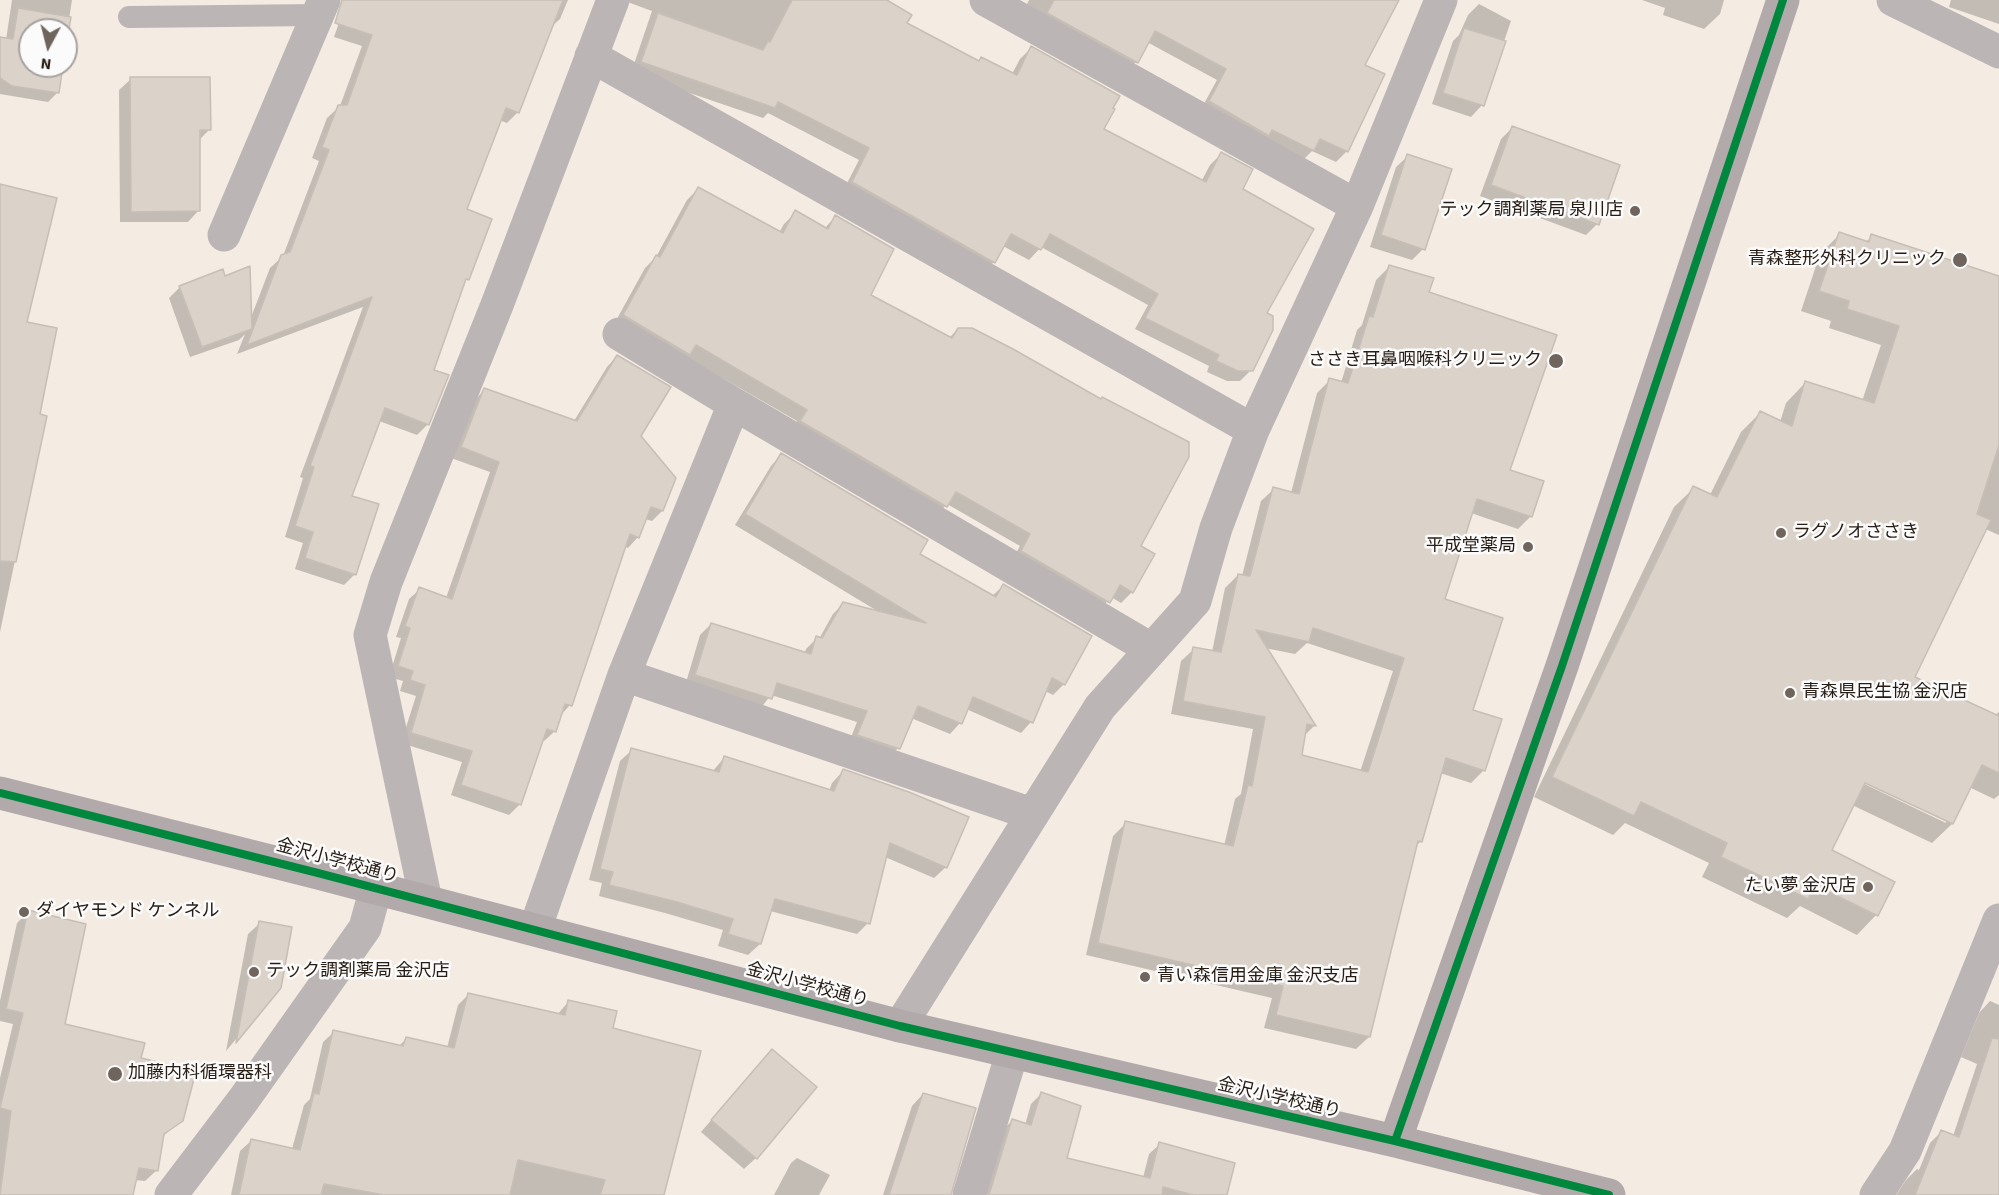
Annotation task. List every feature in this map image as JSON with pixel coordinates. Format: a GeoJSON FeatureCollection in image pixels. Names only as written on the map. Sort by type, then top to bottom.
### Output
{"type":"FeatureCollection","features":[{"type":"Feature","properties":{"kind":"street"},"geometry":{"type":"LineString","coordinates":[[426,901],[370,635],[386,582],[497,305],[613,0]]}},
{"type":"Feature","properties":{"kind":"street"},"geometry":{"type":"LineString","coordinates":[[986,0],[1357,206]]}},
{"type":"Feature","properties":{"kind":"street"},"geometry":{"type":"LineString","coordinates":[[900,1026],[1100,707],[1195,601],[1216,528],[1253,430],[1357,206],[1441,0]]}},
{"type":"Feature","properties":{"kind":"street"},"geometry":{"type":"LineString","coordinates":[[1395,1141],[1562,666],[1782,0]]}},
{"type":"Feature","properties":{"kind":"street"},"geometry":{"type":"LineString","coordinates":[[1893,0],[1999,52]]}},
{"type":"Feature","properties":{"kind":"street"},"geometry":{"type":"LineString","coordinates":[[224,235],[321,8]]}},
{"type":"Feature","properties":{"kind":"street"},"geometry":{"type":"LineString","coordinates":[[591,56],[1253,430]]}},
{"type":"Feature","properties":{"kind":"street"},"geometry":{"type":"LineString","coordinates":[[619,334],[1151,649]]}},
{"type":"Feature","properties":{"kind":"street"},"geometry":{"type":"LineString","coordinates":[[535,929],[624,675],[734,404]]}},
{"type":"Feature","properties":{"kind":"street"},"geometry":{"type":"LineString","coordinates":[[624,675],[1032,814]]}},
{"type":"Feature","properties":{"kind":"street","name":"金沢小学校通り"},"geometry":{"type":"LineString","coordinates":[[0,793],[535,929],[900,1026],[1395,1141],[1609,1195]]}},
{"type":"Feature","properties":{"kind":"street"},"geometry":{"type":"LineString","coordinates":[[171,1195],[243,1099],[365,928],[376,888]]}},
{"type":"Feature","properties":{"kind":"street"},"geometry":{"type":"LineString","coordinates":[[1876,1195],[1905,1151],[1996,936]]}},
{"type":"Feature","properties":{"kind":"street"},"geometry":{"type":"LineString","coordinates":[[969,1195],[1012,1053]]}},
{"type":"Feature","properties":{"kind":"lane"},"geometry":{"type":"LineString","coordinates":[[129,17],[321,8]]}},
{"type":"Feature","properties":{"kind":"building"},"geometry":{"type":"Polygon","coordinates":[[[342,0],[563,0],[519,113],[506,108],[467,209],[492,219],[469,280],[466,279],[434,370],[449,375],[429,425],[385,408],[352,496],[379,504],[356,575],[305,558],[313,532],[295,526],[314,467],[310,466],[372,297],[247,345],[281,255],[290,252],[329,150],[322,147],[338,105],[347,105],[372,35],[335,23],[342,0]]]}},
{"type":"Feature","properties":{"kind":"building"},"geometry":{"type":"Polygon","coordinates":[[[792,0],[887,0],[912,15],[907,23],[979,61],[981,57],[1017,75],[1031,46],[1120,96],[1104,129],[1206,182],[1221,152],[1253,169],[1243,189],[1314,229],[1267,313],[1273,316],[1273,330],[1253,371],[1238,371],[1216,361],[1219,355],[1145,318],[1158,294],[1050,234],[1041,250],[1011,234],[995,263],[852,182],[869,148],[778,102],[775,108],[641,62],[658,13],[763,50],[768,41],[770,42],[792,0]]]}},
{"type":"Feature","properties":{"kind":"building"},"geometry":{"type":"Polygon","coordinates":[[[1054,0],[1399,0],[1365,65],[1385,74],[1348,152],[1320,139],[1314,151],[1272,130],[1269,136],[1209,101],[1226,69],[1155,31],[1138,63],[1047,13],[1054,0]]]}},
{"type":"Feature","properties":{"kind":"building"},"geometry":{"type":"Polygon","coordinates":[[[18,8],[71,17],[18,18],[18,78],[61,78],[59,93],[12,86],[0,78],[0,37],[13,39],[18,8]]]}},
{"type":"Feature","properties":{"kind":"building"},"geometry":{"type":"Polygon","coordinates":[[[1464,28],[1506,41],[1484,106],[1443,93],[1464,28]]]}},
{"type":"Feature","properties":{"kind":"building"},"geometry":{"type":"Polygon","coordinates":[[[130,77],[210,77],[211,130],[200,130],[200,211],[131,212],[130,77]]]}},
{"type":"Feature","properties":{"kind":"building"},"geometry":{"type":"Polygon","coordinates":[[[1512,126],[1620,165],[1599,225],[1491,185],[1512,126]]]}},
{"type":"Feature","properties":{"kind":"building"},"geometry":{"type":"Polygon","coordinates":[[[1407,154],[1452,169],[1425,250],[1381,235],[1407,154]]]}},
{"type":"Feature","properties":{"kind":"building"},"geometry":{"type":"Polygon","coordinates":[[[0,184],[57,198],[27,322],[57,328],[40,414],[47,416],[16,562],[0,561],[0,184]]]}},
{"type":"Feature","properties":{"kind":"building"},"geometry":{"type":"Polygon","coordinates":[[[698,187],[783,233],[795,210],[828,229],[835,215],[894,249],[871,295],[952,338],[958,328],[972,328],[1101,399],[1102,397],[1189,442],[1189,457],[1141,546],[1155,554],[1133,593],[1120,585],[1110,603],[1021,551],[1030,534],[956,492],[947,507],[800,421],[807,410],[696,345],[690,355],[623,315],[656,255],[660,257],[698,187]]]}},
{"type":"Feature","properties":{"kind":"building"},"geometry":{"type":"Polygon","coordinates":[[[1839,232],[1869,242],[1871,234],[1999,276],[1999,445],[1977,514],[1991,520],[1915,677],[1999,716],[1999,773],[1982,765],[1953,824],[1865,783],[1832,850],[1895,882],[1878,916],[1815,885],[1808,899],[1721,857],[1727,843],[1641,802],[1634,816],[1552,777],[1693,486],[1717,497],[1760,411],[1792,426],[1805,381],[1874,403],[1899,326],[1847,309],[1849,301],[1819,291],[1839,232]]]}},
{"type":"Feature","properties":{"kind":"building"},"geometry":{"type":"Polygon","coordinates":[[[1389,265],[1434,278],[1429,292],[1557,335],[1510,470],[1544,481],[1532,517],[1477,499],[1445,599],[1503,618],[1473,710],[1502,719],[1485,771],[1446,758],[1422,842],[1418,841],[1370,1037],[1276,1015],[1283,986],[1098,943],[1125,821],[1233,846],[1248,785],[1252,786],[1265,717],[1183,701],[1193,647],[1221,652],[1238,574],[1250,576],[1273,487],[1299,494],[1329,378],[1348,383],[1369,316],[1373,317],[1389,265]],[[1313,628],[1309,642],[1256,630],[1316,726],[1307,724],[1302,755],[1368,772],[1404,658],[1313,628]]]}},
{"type":"Feature","properties":{"kind":"building"},"geometry":{"type":"Polygon","coordinates":[[[250,266],[252,329],[202,347],[179,286],[223,269],[225,276],[250,266]]]}},
{"type":"Feature","properties":{"kind":"building"},"geometry":{"type":"Polygon","coordinates":[[[617,355],[671,387],[641,436],[676,478],[663,511],[651,507],[639,538],[630,534],[572,706],[565,704],[556,732],[547,729],[521,805],[461,785],[472,751],[411,733],[425,685],[410,680],[413,671],[398,666],[410,628],[405,626],[419,587],[452,599],[499,462],[461,447],[484,388],[577,421],[617,355]]]}},
{"type":"Feature","properties":{"kind":"building"},"geometry":{"type":"Polygon","coordinates":[[[781,453],[928,540],[920,554],[996,597],[1003,584],[1092,636],[1065,685],[1052,678],[1033,723],[973,697],[962,724],[918,706],[900,749],[857,735],[867,711],[777,683],[772,699],[695,675],[711,623],[811,654],[816,636],[822,638],[843,602],[926,623],[745,514],[781,453]]]}},
{"type":"Feature","properties":{"kind":"building"},"geometry":{"type":"Polygon","coordinates":[[[631,748],[719,772],[724,756],[834,791],[843,769],[909,792],[969,817],[947,868],[890,843],[870,924],[775,899],[761,944],[728,934],[733,919],[609,885],[613,872],[600,869],[631,748]]]}},
{"type":"Feature","properties":{"kind":"building"},"geometry":{"type":"Polygon","coordinates":[[[28,910],[86,924],[65,1024],[145,1043],[141,1058],[196,1071],[183,1121],[164,1134],[158,1171],[139,1168],[133,1195],[0,1195],[11,1111],[0,1108],[23,1013],[6,1009],[28,910]]]}},
{"type":"Feature","properties":{"kind":"building"},"geometry":{"type":"Polygon","coordinates":[[[259,921],[292,927],[281,988],[236,1043],[259,921]]]}},
{"type":"Feature","properties":{"kind":"building"},"geometry":{"type":"Polygon","coordinates":[[[468,993],[565,1015],[568,1000],[617,1011],[613,1028],[701,1051],[664,1195],[600,1195],[605,1180],[518,1160],[510,1195],[384,1195],[324,1184],[321,1195],[239,1195],[251,1139],[300,1150],[314,1093],[319,1094],[333,1030],[403,1046],[406,1037],[454,1048],[468,993]]]}},
{"type":"Feature","properties":{"kind":"building"},"geometry":{"type":"Polygon","coordinates":[[[1992,1038],[1999,1039],[1999,1195],[1915,1195],[1941,1130],[1959,1137],[1992,1038]]]}},
{"type":"Feature","properties":{"kind":"building"},"geometry":{"type":"Polygon","coordinates":[[[772,1049],[817,1087],[757,1159],[711,1120],[772,1049]]]}},
{"type":"Feature","properties":{"kind":"building"},"geometry":{"type":"Polygon","coordinates":[[[1041,1092],[1081,1106],[1067,1158],[1150,1178],[1159,1142],[1235,1163],[1227,1195],[1193,1195],[1163,1187],[1162,1195],[989,1195],[1012,1119],[1031,1125],[1041,1092]]]}},
{"type":"Feature","properties":{"kind":"building"},"geometry":{"type":"Polygon","coordinates":[[[923,1093],[976,1108],[951,1195],[889,1195],[923,1093]]]}},
{"type":"Feature","properties":{"kind":"cycle path"},"geometry":{"type":"LineString","coordinates":[[1395,1141],[1562,666],[1783,0]]}},
{"type":"Feature","properties":{"kind":"cycle path"},"geometry":{"type":"LineString","coordinates":[[0,793],[318,873],[900,1026],[1395,1141],[1609,1195]]}},
{"type":"Feature","properties":{"kind":"place","name":"テック調剤薬局 泉川店"},"geometry":{"type":"Point","coordinates":[1635,211]}},
{"type":"Feature","properties":{"kind":"place","name":"青森整形外科クリニック"},"geometry":{"type":"Point","coordinates":[1960,260]}},
{"type":"Feature","properties":{"kind":"place","name":"ささき耳鼻咽喉科クリニック"},"geometry":{"type":"Point","coordinates":[1556,361]}},
{"type":"Feature","properties":{"kind":"place","name":"ラグノオささき"},"geometry":{"type":"Point","coordinates":[1781,533]}},
{"type":"Feature","properties":{"kind":"place","name":"平成堂薬局"},"geometry":{"type":"Point","coordinates":[1528,547]}},
{"type":"Feature","properties":{"kind":"place","name":"青森県民生協 金沢店"},"geometry":{"type":"Point","coordinates":[1790,693]}},
{"type":"Feature","properties":{"kind":"place","name":"たい夢 金沢店"},"geometry":{"type":"Point","coordinates":[1868,887]}},
{"type":"Feature","properties":{"kind":"place","name":"ダイヤモンド ケンネル"},"geometry":{"type":"Point","coordinates":[24,912]}},
{"type":"Feature","properties":{"kind":"place","name":"テック調剤薬局 金沢店"},"geometry":{"type":"Point","coordinates":[254,972]}},
{"type":"Feature","properties":{"kind":"place","name":"青い森信用金庫 金沢支店"},"geometry":{"type":"Point","coordinates":[1145,977]}},
{"type":"Feature","properties":{"kind":"place","name":"加藤内科循環器科"},"geometry":{"type":"Point","coordinates":[115,1074]}}]}
